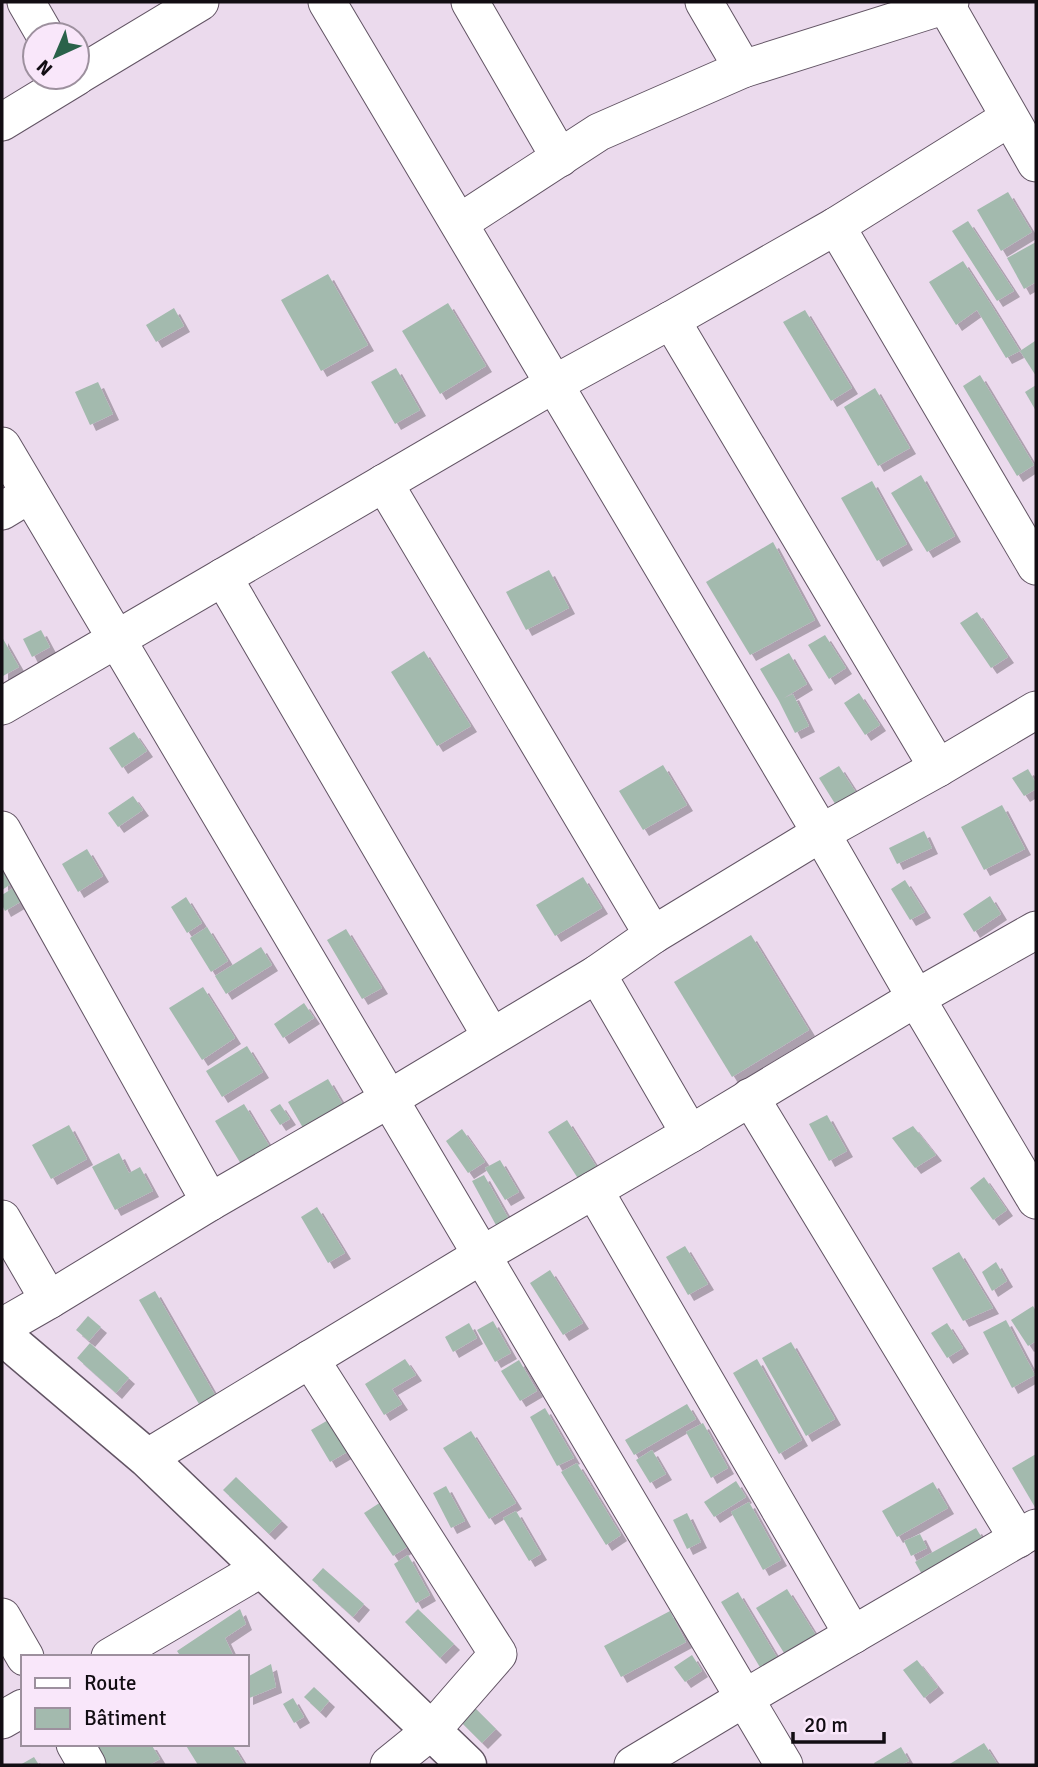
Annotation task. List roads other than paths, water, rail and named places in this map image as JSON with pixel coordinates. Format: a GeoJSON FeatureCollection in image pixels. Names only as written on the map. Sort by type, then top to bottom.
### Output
{"type":"FeatureCollection","features":[{"type":"Feature","properties":{"kind":"street"},"geometry":{"type":"LineString","coordinates":[[26,2],[37,21]]}},
{"type":"Feature","properties":{"kind":"street"},"geometry":{"type":"LineString","coordinates":[[91,67],[200,2]]}},
{"type":"Feature","properties":{"kind":"street"},"geometry":{"type":"LineString","coordinates":[[327,2],[1036,1200]]}},
{"type":"Feature","properties":{"kind":"street"},"geometry":{"type":"LineString","coordinates":[[470,2],[560,158]]}},
{"type":"Feature","properties":{"kind":"street"},"geometry":{"type":"LineString","coordinates":[[704,2],[743,69]]}},
{"type":"Feature","properties":{"kind":"street"},"geometry":{"type":"LineString","coordinates":[[459,223],[599,132],[743,69],[947,3],[1036,163]]}},
{"type":"Feature","properties":{"kind":"street"},"geometry":{"type":"LineString","coordinates":[[2,122],[52,91]]}},
{"type":"Feature","properties":{"kind":"street"},"geometry":{"type":"LineString","coordinates":[[2,706],[554,384],[836,226],[1009,118]]}},
{"type":"Feature","properties":{"kind":"street"},"geometry":{"type":"LineString","coordinates":[[836,226],[1036,566]]}},
{"type":"Feature","properties":{"kind":"street"},"geometry":{"type":"LineString","coordinates":[[671,320],[938,768]]}},
{"type":"Feature","properties":{"kind":"street"},"geometry":{"type":"LineString","coordinates":[[2,446],[16,503],[116,639],[784,1765]]}},
{"type":"Feature","properties":{"kind":"street"},"geometry":{"type":"LineString","coordinates":[[384,483],[653,935]]}},
{"type":"Feature","properties":{"kind":"street"},"geometry":{"type":"LineString","coordinates":[[223,577],[491,1036]]}},
{"type":"Feature","properties":{"kind":"street"},"geometry":{"type":"LineString","coordinates":[[2,1327],[597,974],[653,935],[821,833],[1036,710]]}},
{"type":"Feature","properties":{"kind":"street"},"geometry":{"type":"LineString","coordinates":[[2,830],[210,1202]]}},
{"type":"Feature","properties":{"kind":"street"},"geometry":{"type":"LineString","coordinates":[[146,1458],[482,1255],[1036,930]]}},
{"type":"Feature","properties":{"kind":"street"},"geometry":{"type":"LineString","coordinates":[[597,974],[690,1134]]}},
{"type":"Feature","properties":{"kind":"street"},"geometry":{"type":"LineString","coordinates":[[633,1765],[1027,1533],[750,1097]]}},
{"type":"Feature","properties":{"kind":"street"},"geometry":{"type":"LineString","coordinates":[[594,1190],[853,1635]]}},
{"type":"Feature","properties":{"kind":"street"},"geometry":{"type":"LineString","coordinates":[[2,1219],[49,1300]]}},
{"type":"Feature","properties":{"kind":"street"},"geometry":{"type":"LineString","coordinates":[[2,1335],[146,1458],[467,1765]]}},
{"type":"Feature","properties":{"kind":"street"},"geometry":{"type":"LineString","coordinates":[[310,1359],[498,1654],[431,1731],[389,1765]]}},
{"type":"Feature","properties":{"kind":"street"},"geometry":{"type":"LineString","coordinates":[[113,1655],[262,1568]]}},
{"type":"Feature","properties":{"kind":"street"},"geometry":{"type":"LineString","coordinates":[[2,1617],[23,1655]]}},
{"type":"Feature","properties":{"kind":"street"},"geometry":{"type":"LineString","coordinates":[[2,1720],[21,1709]]}},
{"type":"Feature","properties":{"kind":"street"},"geometry":{"type":"LineString","coordinates":[[76,1746],[87,1765]]}}]}
